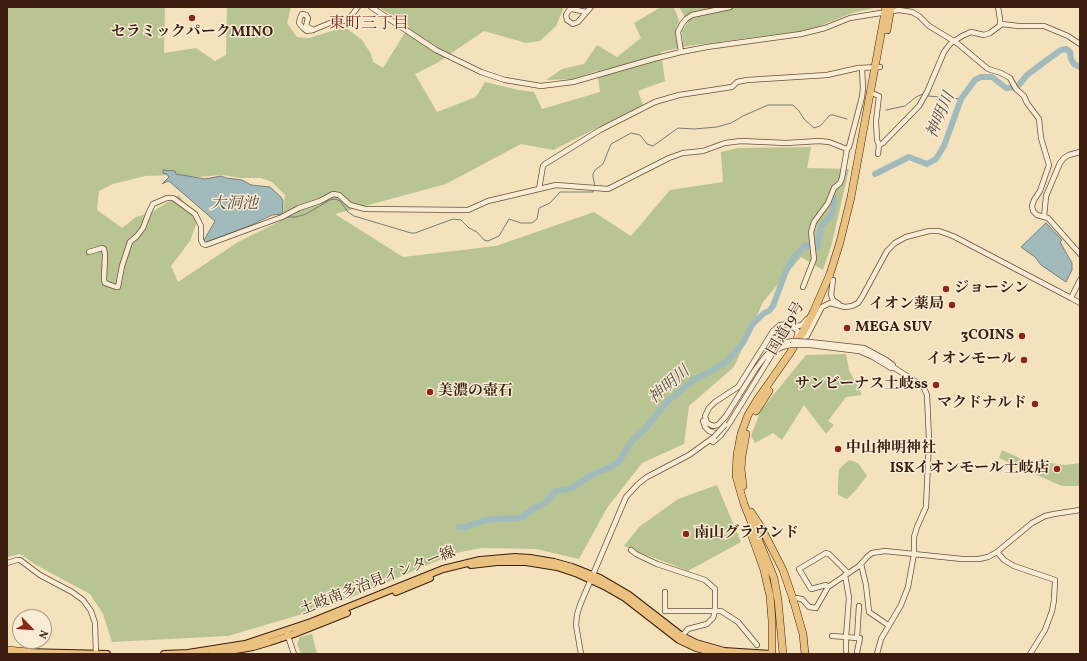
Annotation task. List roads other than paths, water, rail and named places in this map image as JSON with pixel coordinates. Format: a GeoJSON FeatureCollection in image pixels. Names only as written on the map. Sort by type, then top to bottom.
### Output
{"type":"FeatureCollection","features":[{"type":"Feature","properties":{"kind":"highway","name":"国道19号"},"geometry":{"type":"LineString","coordinates":[[784,652],[782,599],[778,578],[746,502],[741,470],[743,446],[757,408],[793,356],[808,342],[825,298],[850,197],[888,9]]}},
{"type":"Feature","properties":{"kind":"highway","name":"国道19号"},"geometry":{"type":"LineString","coordinates":[[784,652],[774,578],[744,504],[736,476],[737,450],[744,424],[757,400],[802,333],[830,281],[845,241],[874,94],[877,67]]}},
{"type":"Feature","properties":{"kind":"highway"},"geometry":{"type":"LineString","coordinates":[[736,476],[736,491],[764,570],[772,621],[772,654]]}},
{"type":"Feature","properties":{"kind":"highway"},"geometry":{"type":"LineString","coordinates":[[751,512],[778,559],[793,599],[804,638],[804,654]]}},
{"type":"Feature","properties":{"kind":"highway"},"geometry":{"type":"LineString","coordinates":[[7,651],[28,652]]}},
{"type":"Feature","properties":{"kind":"main road","name":"土岐南多治見インター線"},"geometry":{"type":"LineString","coordinates":[[212,654],[253,647],[443,569],[480,560],[504,557],[530,558],[560,563],[592,577],[625,592],[681,638],[696,648],[719,654]]}},
{"type":"Feature","properties":{"kind":"main road","name":"土岐南多治見インター線"},"geometry":{"type":"LineString","coordinates":[[164,654],[245,644],[287,634]]}},
{"type":"Feature","properties":{"kind":"main road","name":"土岐南多治見インター線"},"geometry":{"type":"LineString","coordinates":[[681,638],[718,649],[772,654]]}},
{"type":"Feature","properties":{"kind":"main road"},"geometry":{"type":"LineString","coordinates":[[28,652],[107,654]]}},
{"type":"Feature","properties":{"kind":"street"},"geometry":{"type":"LineString","coordinates":[[313,30],[330,23],[348,20],[358,7]]}},
{"type":"Feature","properties":{"kind":"street"},"geometry":{"type":"LineString","coordinates":[[371,7],[402,26],[412,35],[436,50],[493,76],[528,85],[555,85],[573,82],[681,52],[801,34],[850,18],[888,9],[912,12],[919,16],[928,26],[954,41],[988,69],[1001,73],[1010,78],[1016,89],[1024,96],[1027,103],[1039,119],[1041,138],[1049,165],[1040,191],[1032,206],[1033,211],[1037,215],[1048,218],[1080,254]]}},
{"type":"Feature","properties":{"kind":"street"},"geometry":{"type":"LineString","coordinates":[[586,12],[591,7]]}},
{"type":"Feature","properties":{"kind":"street"},"geometry":{"type":"LineString","coordinates":[[681,52],[678,32],[686,19],[692,16],[730,7]]}},
{"type":"Feature","properties":{"kind":"street"},"geometry":{"type":"LineString","coordinates":[[998,7],[1000,13],[1000,25]]}},
{"type":"Feature","properties":{"kind":"street"},"geometry":{"type":"LineString","coordinates":[[879,144],[883,143],[919,106],[927,92],[944,52],[954,41],[971,32],[984,35],[990,33],[1000,25],[1007,24],[1018,26],[1044,26],[1068,36],[1080,44]]}},
{"type":"Feature","properties":{"kind":"street"},"geometry":{"type":"LineString","coordinates":[[539,189],[543,166],[545,164],[600,130],[655,102],[698,91],[732,87],[737,82],[747,80],[827,75],[862,68],[877,67]]}},
{"type":"Feature","properties":{"kind":"street"},"geometry":{"type":"LineString","coordinates":[[803,287],[814,259],[811,232],[814,222],[828,203],[834,188],[840,183],[842,178],[862,97],[862,68]]}},
{"type":"Feature","properties":{"kind":"street"},"geometry":{"type":"LineString","coordinates":[[874,94],[879,96],[876,134],[879,144],[878,154]]}},
{"type":"Feature","properties":{"kind":"street"},"geometry":{"type":"LineString","coordinates":[[89,252],[102,248],[104,249],[105,283],[118,287],[122,266],[130,242],[143,228],[153,204],[167,198],[173,198],[195,214],[201,226],[201,240],[204,245],[282,217],[299,208],[320,201],[333,194],[342,196],[350,205],[365,209],[468,210],[488,201],[556,185],[608,189],[669,158],[683,153],[703,151],[725,143],[741,141],[819,141],[828,142],[848,149]]}},
{"type":"Feature","properties":{"kind":"street"},"geometry":{"type":"LineString","coordinates":[[1044,217],[1046,196],[1060,163],[1068,155],[1080,152]]}},
{"type":"Feature","properties":{"kind":"street"},"geometry":{"type":"LineString","coordinates":[[715,435],[709,431],[703,422],[703,416],[707,407],[713,401],[732,390],[775,326],[786,322],[798,326],[806,320],[814,306],[821,287],[830,281],[833,300],[846,308],[858,303],[887,251],[895,243],[906,237],[929,231],[939,231],[953,236],[1080,304]]}},
{"type":"Feature","properties":{"kind":"street"},"geometry":{"type":"LineString","coordinates":[[1071,298],[1080,280]]}},
{"type":"Feature","properties":{"kind":"street"},"geometry":{"type":"LineString","coordinates":[[808,342],[807,336],[822,307],[830,304],[840,305]]}},
{"type":"Feature","properties":{"kind":"street"},"geometry":{"type":"LineString","coordinates":[[766,388],[767,383],[797,337],[798,331],[788,324],[780,325],[771,334],[738,387],[715,402],[709,408],[705,416],[707,423],[714,426],[718,425],[726,416],[755,370],[770,352],[782,343],[792,343],[808,342],[864,348],[886,360],[893,365],[893,367],[918,383],[924,388],[927,395],[929,440],[926,507],[914,537],[914,554],[905,597],[881,639],[877,654]]}},
{"type":"Feature","properties":{"kind":"street"},"geometry":{"type":"LineString","coordinates":[[623,505],[633,493],[652,477],[698,452],[721,435],[774,351],[792,343]]}},
{"type":"Feature","properties":{"kind":"street"},"geometry":{"type":"LineString","coordinates":[[581,654],[576,625],[580,604],[623,503],[631,491],[647,477],[689,455],[715,435],[725,425],[770,352]]}},
{"type":"Feature","properties":{"kind":"street"},"geometry":{"type":"LineString","coordinates":[[793,599],[802,599],[809,607],[816,608],[828,587],[861,564],[868,556],[878,552],[979,559],[988,557],[997,552],[1032,523],[1045,516],[1080,510]]}},
{"type":"Feature","properties":{"kind":"street"},"geometry":{"type":"LineString","coordinates":[[631,550],[657,564],[705,580],[715,589],[715,611],[710,621],[702,626],[688,628],[681,638]]}},
{"type":"Feature","properties":{"kind":"street"},"geometry":{"type":"LineString","coordinates":[[997,552],[1004,560],[1014,566],[1055,580],[1052,611],[1045,630],[1030,654]]}},
{"type":"Feature","properties":{"kind":"street"},"geometry":{"type":"LineString","coordinates":[[826,585],[811,589],[799,569],[826,553],[829,554],[846,574],[849,598],[846,651]]}},
{"type":"Feature","properties":{"kind":"street"},"geometry":{"type":"LineString","coordinates":[[7,563],[20,560],[40,575],[72,592],[83,600],[91,611],[95,623],[96,654]]}},
{"type":"Feature","properties":{"kind":"street"},"geometry":{"type":"LineString","coordinates":[[861,564],[866,585],[869,612],[888,625]]}},
{"type":"Feature","properties":{"kind":"street"},"geometry":{"type":"LineString","coordinates":[[665,592],[665,611],[721,611],[738,622],[757,645]]}},
{"type":"Feature","properties":{"kind":"street"},"geometry":{"type":"LineString","coordinates":[[857,652],[860,638],[857,638],[859,606]]}},
{"type":"Feature","properties":{"kind":"street"},"geometry":{"type":"LineString","coordinates":[[287,634],[294,654]]}},
{"type":"Feature","properties":{"kind":"street"},"geometry":{"type":"LineString","coordinates":[[832,636],[857,638]]}},
{"type":"Feature","properties":{"kind":"water","name":"大洞池"},"geometry":{"type":"Polygon","coordinates":[[[163,170],[175,171],[176,174],[205,179],[221,176],[242,180],[251,185],[270,187],[281,197],[283,201],[282,214],[272,215],[249,226],[204,243],[204,240],[215,221],[170,182],[168,181],[162,184],[169,177],[167,174],[163,173],[163,170]]]}},
{"type":"Feature","properties":{"kind":"water"},"geometry":{"type":"Polygon","coordinates":[[[1046,223],[1062,240],[1060,242],[1072,263],[1072,270],[1066,282],[1041,265],[1035,257],[1021,247],[1046,223]]]}},
{"type":"Feature","properties":{"kind":"waterway","name":"神明川"},"geometry":{"type":"LineString","coordinates":[[875,174],[909,157],[927,164],[936,159],[944,146],[961,99],[975,80],[981,77],[992,77],[1006,88],[1017,87],[1027,75],[1061,50],[1066,49],[1070,52],[1071,59],[1074,64],[1080,67]]}},
{"type":"Feature","properties":{"kind":"waterway"},"geometry":{"type":"LineString","coordinates":[[886,110],[905,106],[916,97],[923,94]]}},
{"type":"Feature","properties":{"kind":"waterway"},"geometry":{"type":"LineString","coordinates":[[928,96],[961,99]]}},
{"type":"Feature","properties":{"kind":"waterway"},"geometry":{"type":"LineString","coordinates":[[595,186],[593,174],[595,170],[603,164],[611,144],[631,133],[640,135],[647,144],[653,146],[678,128],[694,129],[717,127],[731,123],[768,105],[793,105],[804,119],[814,128],[820,126],[830,115],[847,119]]}},
{"type":"Feature","properties":{"kind":"waterway"},"geometry":{"type":"LineString","coordinates":[[286,217],[296,217],[306,214],[330,200],[335,199],[340,201],[348,212],[354,216],[411,233],[415,233],[453,219],[461,220],[469,228],[477,232],[484,240],[488,241],[499,236],[509,219],[521,223],[532,223],[537,219],[539,208],[550,203],[560,192],[593,192],[594,189]]}},
{"type":"Feature","properties":{"kind":"waterway","name":"神明川"},"geometry":{"type":"LineString","coordinates":[[459,527],[466,527],[485,520],[521,518],[536,507],[544,504],[556,491],[572,488],[593,474],[607,469],[619,461],[632,441],[645,429],[666,403],[693,380],[726,362],[743,343],[752,325],[773,306],[786,271],[793,259],[804,246],[817,247],[821,226],[832,215],[834,198]]}},
{"type":"Feature","properties":{"kind":"place","name":"セラミックパークMINO"},"geometry":{"type":"Point","coordinates":[192,18]}},
{"type":"Feature","properties":{"kind":"place","name":"ジョーシン"},"geometry":{"type":"Point","coordinates":[946,289]}},
{"type":"Feature","properties":{"kind":"place","name":"イオン薬局"},"geometry":{"type":"Point","coordinates":[952,305]}},
{"type":"Feature","properties":{"kind":"place","name":"MEGA SUV"},"geometry":{"type":"Point","coordinates":[847,328]}},
{"type":"Feature","properties":{"kind":"place","name":"3COINS"},"geometry":{"type":"Point","coordinates":[1022,336]}},
{"type":"Feature","properties":{"kind":"place","name":"イオンモール"},"geometry":{"type":"Point","coordinates":[1024,360]}},
{"type":"Feature","properties":{"kind":"place","name":"サンビーナス土岐ss"},"geometry":{"type":"Point","coordinates":[936,385]}},
{"type":"Feature","properties":{"kind":"place","name":"美濃の壺石"},"geometry":{"type":"Point","coordinates":[430,392]}},
{"type":"Feature","properties":{"kind":"place","name":"マクドナルド"},"geometry":{"type":"Point","coordinates":[1035,404]}},
{"type":"Feature","properties":{"kind":"place","name":"中山神明神社"},"geometry":{"type":"Point","coordinates":[838,449]}},
{"type":"Feature","properties":{"kind":"place","name":"ISKイオンモール土岐店"},"geometry":{"type":"Point","coordinates":[1057,469]}},
{"type":"Feature","properties":{"kind":"place","name":"南山グラウンド"},"geometry":{"type":"Point","coordinates":[686,534]}},
{"type":"Feature","properties":{"kind":"district","name":"東町三丁目"},"geometry":{"type":"Point","coordinates":[369,25]}}]}
